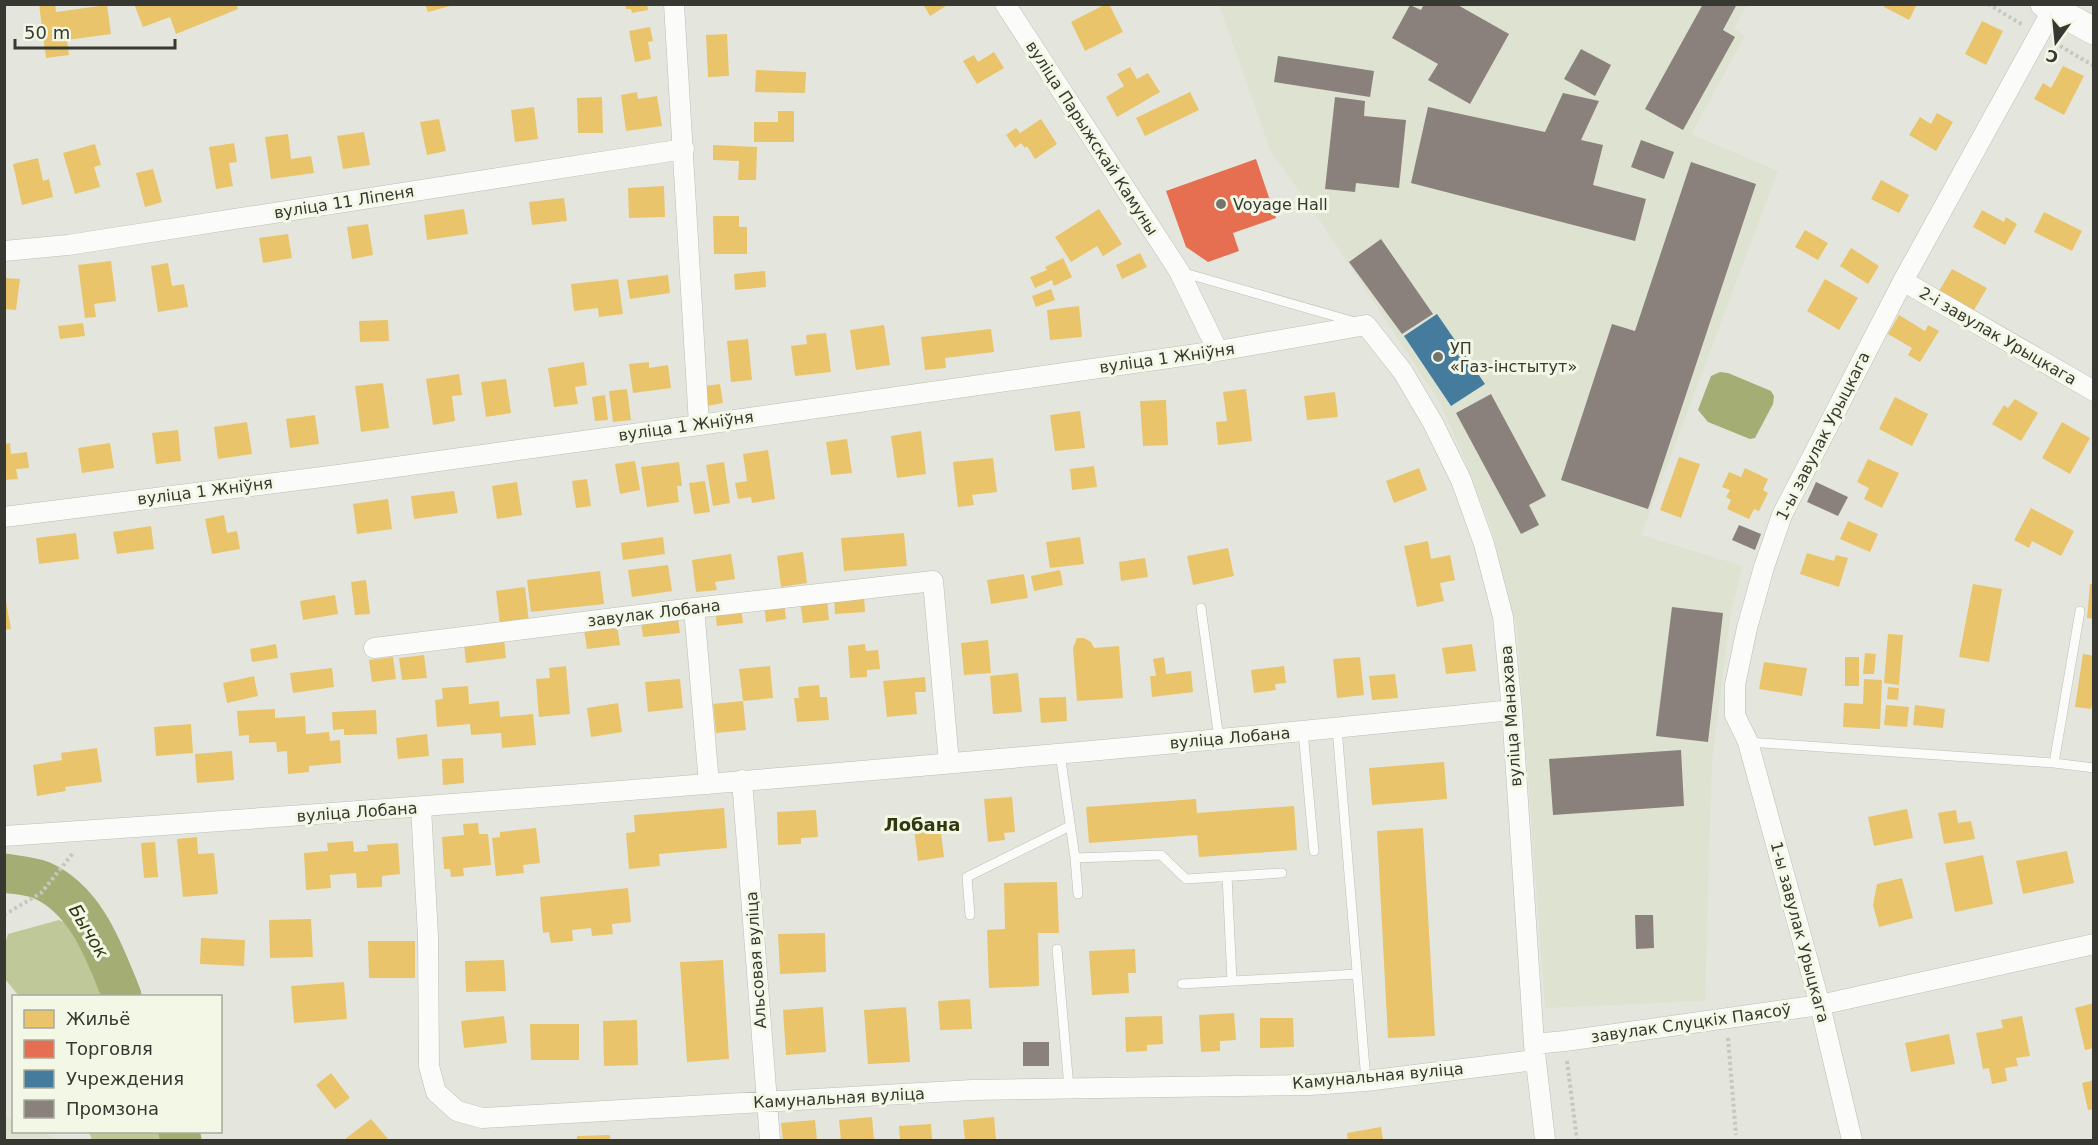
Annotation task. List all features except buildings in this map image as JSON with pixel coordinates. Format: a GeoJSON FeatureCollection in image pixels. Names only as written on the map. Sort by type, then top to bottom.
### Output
{"type":"FeatureCollection","features":[{"type":"Feature","properties":{"kind":"main road"},"geometry":{"type":"LineString","coordinates":[[2051,6],[2094,31]]}},
{"type":"Feature","properties":{"kind":"street"},"geometry":{"type":"LineString","coordinates":[[674,4],[699,424]]}},
{"type":"Feature","properties":{"kind":"street","name":"вуліца Парыжскай Камуны"},"geometry":{"type":"LineString","coordinates":[[1005,4],[1179,271],[1218,351]]}},
{"type":"Feature","properties":{"kind":"street","name":"1-ы завулак Урыцкага"},"geometry":{"type":"LineString","coordinates":[[1852,1140],[1821,1005],[1748,742],[1735,715],[1735,685],[1747,628],[1782,514],[1903,281],[2039,34],[2051,6]]}},
{"type":"Feature","properties":{"kind":"street","name":"вуліца 11 Ліпеня"},"geometry":{"type":"LineString","coordinates":[[4,251],[68,244],[684,149]]}},
{"type":"Feature","properties":{"kind":"street","name":"2-і завулак Урыцкага"},"geometry":{"type":"LineString","coordinates":[[1903,281],[2094,391]]}},
{"type":"Feature","properties":{"kind":"street","name":"вуліца 1 Жніўня"},"geometry":{"type":"LineString","coordinates":[[4,517],[338,475],[1218,351],[1366,325]]}},
{"type":"Feature","properties":{"kind":"street","name":"вуліца Манахава"},"geometry":{"type":"LineString","coordinates":[[1366,325],[1402,372],[1433,423],[1461,480],[1484,544],[1503,617],[1512,710],[1534,1052],[1545,1140]]}},
{"type":"Feature","properties":{"kind":"street","name":"завулак Лобана"},"geometry":{"type":"LineString","coordinates":[[374,648],[933,581],[949,763]]}},
{"type":"Feature","properties":{"kind":"street"},"geometry":{"type":"LineString","coordinates":[[694,608],[709,783]]}},
{"type":"Feature","properties":{"kind":"street","name":"вуліца Лобана"},"geometry":{"type":"LineString","coordinates":[[4,836],[422,807],[949,763],[1512,710]]}},
{"type":"Feature","properties":{"kind":"street","name":"Альсовая вуліца"},"geometry":{"type":"LineString","coordinates":[[742,780],[770,1140]]}},
{"type":"Feature","properties":{"kind":"street","name":"Камунальная вуліца"},"geometry":{"type":"LineString","coordinates":[[422,807],[428,936],[429,1066],[436,1092],[456,1111],[482,1118],[972,1090],[1299,1085],[1366,1081],[1534,1052]]}},
{"type":"Feature","properties":{"kind":"street","name":"завулак Слуцкіх Паясоў"},"geometry":{"type":"LineString","coordinates":[[1534,1052],[1565,1041],[1821,1005],[2094,944]]}},
{"type":"Feature","properties":{"kind":"lane"},"geometry":{"type":"LineString","coordinates":[[1179,271],[1366,325]]}},
{"type":"Feature","properties":{"kind":"lane"},"geometry":{"type":"LineString","coordinates":[[1201,608],[1219,739]]}},
{"type":"Feature","properties":{"kind":"lane"},"geometry":{"type":"LineString","coordinates":[[2054,763],[2080,611]]}},
{"type":"Feature","properties":{"kind":"lane"},"geometry":{"type":"LineString","coordinates":[[1337,728],[1366,1081]]}},
{"type":"Feature","properties":{"kind":"lane"},"geometry":{"type":"LineString","coordinates":[[1303,731],[1314,851]]}},
{"type":"Feature","properties":{"kind":"lane"},"geometry":{"type":"LineString","coordinates":[[1748,742],[2054,763],[2094,768]]}},
{"type":"Feature","properties":{"kind":"lane"},"geometry":{"type":"LineString","coordinates":[[1060,753],[1078,894]]}},
{"type":"Feature","properties":{"kind":"lane"},"geometry":{"type":"LineString","coordinates":[[970,915],[967,877],[1070,826]]}},
{"type":"Feature","properties":{"kind":"lane"},"geometry":{"type":"LineString","coordinates":[[1075,858],[1161,855],[1186,879],[1282,873]]}},
{"type":"Feature","properties":{"kind":"lane"},"geometry":{"type":"LineString","coordinates":[[1227,876],[1232,981]]}},
{"type":"Feature","properties":{"kind":"lane"},"geometry":{"type":"LineString","coordinates":[[1057,949],[1069,1088]]}},
{"type":"Feature","properties":{"kind":"lane"},"geometry":{"type":"LineString","coordinates":[[1182,984],[1357,974]]}},
{"type":"Feature","properties":{"kind":"path"},"geometry":{"type":"LineString","coordinates":[[1988,4],[2094,66]]}},
{"type":"Feature","properties":{"kind":"path"},"geometry":{"type":"LineString","coordinates":[[4,915],[40,893],[59,869]]}},
{"type":"Feature","properties":{"kind":"path"},"geometry":{"type":"LineString","coordinates":[[1726,1019],[1736,1135]]}},
{"type":"Feature","properties":{"kind":"path"},"geometry":{"type":"LineString","coordinates":[[1565,1041],[1577,1140]]}},
{"type":"Feature","properties":{"kind":"shaded area"},"geometry":{"type":"Polygon","coordinates":[[[1219,5],[1747,5],[1734,28],[1745,36],[1691,134],[1778,171],[1641,535],[1743,566],[1731,611],[1712,760],[1705,1001],[1545,1008],[1517,628],[1491,527],[1440,403],[1317,216],[1271,152],[1219,5]]]}},
{"type":"Feature","properties":{"kind":"shaded area"},"geometry":{"type":"Polygon","coordinates":[[[1720,372],[1728,373],[1771,391],[1774,396],[1773,404],[1755,438],[1750,439],[1708,422],[1698,410],[1711,376],[1720,372]]]}},
{"type":"Feature","properties":{"kind":"shaded area"},"geometry":{"type":"Polygon","coordinates":[[[59,920],[81,930],[108,995],[18,995],[5,979],[5,944],[8,934],[59,920]]]}},
{"type":"Feature","properties":{"kind":"shaded area"},"geometry":{"type":"Polygon","coordinates":[[[4,1115],[12,1119],[12,1133],[43,1133],[60,1140],[5,1140],[4,1115]]]}},
{"type":"Feature","properties":{"kind":"shaded area"},"geometry":{"type":"Polygon","coordinates":[[[89,1133],[164,1133],[167,1140],[92,1140],[89,1133]]]}},
{"type":"Feature","properties":{"kind":"waterway","name":"Бычок"},"geometry":{"type":"LineString","coordinates":[[4,873],[41,880],[57,889],[71,901],[82,914],[101,946],[122,995]]}},
{"type":"Feature","properties":{"kind":"waterway","name":"Бычок"},"geometry":{"type":"LineString","coordinates":[[178,1133],[182,1140]]}},
{"type":"Feature","properties":{"kind":"place","name":"Voyage Hall"},"geometry":{"type":"Point","coordinates":[1221,204]}},
{"type":"Feature","properties":{"kind":"place","name":"УП «Газ-інстытут»"},"geometry":{"type":"Point","coordinates":[1438,357]}},
{"type":"Feature","properties":{"kind":"district","name":"Лобана"},"geometry":{"type":"Point","coordinates":[922,824]}}]}
